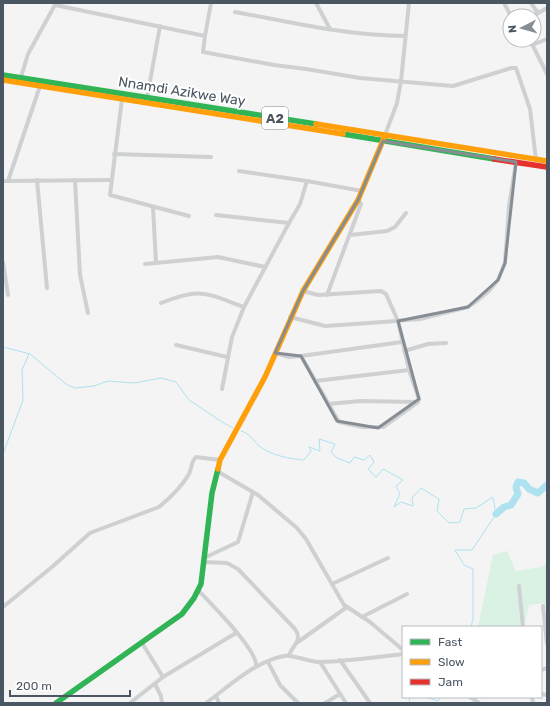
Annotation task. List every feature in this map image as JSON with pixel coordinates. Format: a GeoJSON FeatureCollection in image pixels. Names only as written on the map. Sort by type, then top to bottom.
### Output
{"type":"FeatureCollection","features":[{"type":"Feature","properties":{"kind":"main road","name":"Nnamdi Azikwe Way"},"geometry":{"type":"LineString","coordinates":[[3,74],[385,135],[536,162],[547,166]]}},
{"type":"Feature","properties":{"kind":"main road","name":"Nnamdi Azikwe Way"},"geometry":{"type":"LineString","coordinates":[[3,80],[516,162],[547,161]]}},
{"type":"Feature","properties":{"kind":"main road"},"geometry":{"type":"LineString","coordinates":[[56,703],[182,614],[198,590],[201,584],[203,560],[220,460],[265,377],[290,317],[303,291],[358,200],[385,135]]}},
{"type":"Feature","properties":{"kind":"street"},"geometry":{"type":"LineString","coordinates":[[211,3],[203,52],[274,66],[306,68],[360,78],[453,86],[511,68],[516,68],[530,109],[536,162]]}},
{"type":"Feature","properties":{"kind":"street"},"geometry":{"type":"LineString","coordinates":[[316,3],[330,28]]}},
{"type":"Feature","properties":{"kind":"street"},"geometry":{"type":"LineString","coordinates":[[385,135],[397,103],[401,81],[409,3]]}},
{"type":"Feature","properties":{"kind":"street"},"geometry":{"type":"LineString","coordinates":[[21,77],[28,54],[55,4],[206,36]]}},
{"type":"Feature","properties":{"kind":"street"},"geometry":{"type":"LineString","coordinates":[[235,12],[377,36],[405,36]]}},
{"type":"Feature","properties":{"kind":"street"},"geometry":{"type":"LineString","coordinates":[[147,98],[160,26]]}},
{"type":"Feature","properties":{"kind":"street"},"geometry":{"type":"LineString","coordinates":[[533,48],[547,74]]}},
{"type":"Feature","properties":{"kind":"street"},"geometry":{"type":"LineString","coordinates":[[541,64],[547,63]]}},
{"type":"Feature","properties":{"kind":"street"},"geometry":{"type":"LineString","coordinates":[[40,86],[5,181],[110,180]]}},
{"type":"Feature","properties":{"kind":"street"},"geometry":{"type":"LineString","coordinates":[[122,99],[109,193],[113,197],[189,216]]}},
{"type":"Feature","properties":{"kind":"street"},"geometry":{"type":"LineString","coordinates":[[114,154],[211,157]]}},
{"type":"Feature","properties":{"kind":"street"},"geometry":{"type":"LineString","coordinates":[[290,317],[325,326],[420,319],[468,307],[489,291],[498,280],[505,263],[509,206],[516,162]]}},
{"type":"Feature","properties":{"kind":"street"},"geometry":{"type":"LineString","coordinates":[[239,171],[362,191]]}},
{"type":"Feature","properties":{"kind":"street"},"geometry":{"type":"LineString","coordinates":[[37,180],[46,288]]}},
{"type":"Feature","properties":{"kind":"street"},"geometry":{"type":"LineString","coordinates":[[75,180],[80,275],[88,314]]}},
{"type":"Feature","properties":{"kind":"street"},"geometry":{"type":"LineString","coordinates":[[222,389],[232,337],[244,307],[300,204],[307,181]]}},
{"type":"Feature","properties":{"kind":"street"},"geometry":{"type":"LineString","coordinates":[[327,295],[361,204],[358,200]]}},
{"type":"Feature","properties":{"kind":"street"},"geometry":{"type":"LineString","coordinates":[[153,207],[156,263]]}},
{"type":"Feature","properties":{"kind":"street"},"geometry":{"type":"LineString","coordinates":[[350,235],[387,231],[395,227],[406,213]]}},
{"type":"Feature","properties":{"kind":"street"},"geometry":{"type":"LineString","coordinates":[[216,215],[289,223]]}},
{"type":"Feature","properties":{"kind":"street"},"geometry":{"type":"LineString","coordinates":[[146,264],[218,257],[265,267]]}},
{"type":"Feature","properties":{"kind":"street"},"geometry":{"type":"LineString","coordinates":[[3,262],[8,295]]}},
{"type":"Feature","properties":{"kind":"street"},"geometry":{"type":"LineString","coordinates":[[303,291],[318,295],[384,291],[398,321],[409,370],[419,399],[418,402]]}},
{"type":"Feature","properties":{"kind":"street"},"geometry":{"type":"LineString","coordinates":[[161,303],[181,295],[198,292],[244,307]]}},
{"type":"Feature","properties":{"kind":"street"},"geometry":{"type":"LineString","coordinates":[[275,353],[289,357],[301,356],[402,342]]}},
{"type":"Feature","properties":{"kind":"street"},"geometry":{"type":"LineString","coordinates":[[404,351],[428,344],[446,343]]}},
{"type":"Feature","properties":{"kind":"street"},"geometry":{"type":"LineString","coordinates":[[176,344],[227,357]]}},
{"type":"Feature","properties":{"kind":"street"},"geometry":{"type":"LineString","coordinates":[[301,356],[314,381],[339,422],[362,427],[383,427],[418,402]]}},
{"type":"Feature","properties":{"kind":"street"},"geometry":{"type":"LineString","coordinates":[[314,381],[409,370]]}},
{"type":"Feature","properties":{"kind":"street"},"geometry":{"type":"LineString","coordinates":[[328,404],[361,401],[418,402]]}},
{"type":"Feature","properties":{"kind":"street"},"geometry":{"type":"LineString","coordinates":[[3,608],[52,567],[90,532],[159,506],[168,500],[188,475],[193,459],[196,457],[220,460]]}},
{"type":"Feature","properties":{"kind":"street"},"geometry":{"type":"LineString","coordinates":[[217,471],[253,492],[302,533],[346,607],[362,617],[402,649]]}},
{"type":"Feature","properties":{"kind":"street"},"geometry":{"type":"LineString","coordinates":[[203,560],[238,542],[253,492]]}},
{"type":"Feature","properties":{"kind":"street"},"geometry":{"type":"LineString","coordinates":[[332,584],[388,558]]}},
{"type":"Feature","properties":{"kind":"street"},"geometry":{"type":"LineString","coordinates":[[203,560],[226,563],[238,569],[295,629],[298,633],[298,642]]}},
{"type":"Feature","properties":{"kind":"street"},"geometry":{"type":"LineString","coordinates":[[518,586],[523,626]]}},
{"type":"Feature","properties":{"kind":"street"},"geometry":{"type":"LineString","coordinates":[[198,590],[252,653],[256,666]]}},
{"type":"Feature","properties":{"kind":"street"},"geometry":{"type":"LineString","coordinates":[[362,617],[407,594]]}},
{"type":"Feature","properties":{"kind":"street"},"geometry":{"type":"LineString","coordinates":[[543,606],[547,644]]}},
{"type":"Feature","properties":{"kind":"street"},"geometry":{"type":"LineString","coordinates":[[206,703],[256,666],[289,655],[298,642],[346,607]]}},
{"type":"Feature","properties":{"kind":"street"},"geometry":{"type":"LineString","coordinates":[[130,703],[163,678],[236,633]]}},
{"type":"Feature","properties":{"kind":"street"},"geometry":{"type":"LineString","coordinates":[[142,643],[163,678]]}},
{"type":"Feature","properties":{"kind":"street"},"geometry":{"type":"LineString","coordinates":[[289,655],[302,660],[320,662],[402,654]]}},
{"type":"Feature","properties":{"kind":"street"},"geometry":{"type":"LineString","coordinates":[[340,660],[370,703]]}},
{"type":"Feature","properties":{"kind":"street"},"geometry":{"type":"LineString","coordinates":[[268,662],[280,685],[298,703]]}},
{"type":"Feature","properties":{"kind":"street"},"geometry":{"type":"LineString","coordinates":[[320,662],[346,703]]}},
{"type":"Feature","properties":{"kind":"street"},"geometry":{"type":"LineString","coordinates":[[155,684],[161,696],[162,703]]}},
{"type":"Feature","properties":{"kind":"street"},"geometry":{"type":"LineString","coordinates":[[325,703],[340,694]]}},
{"type":"Feature","properties":{"kind":"street"},"geometry":{"type":"LineString","coordinates":[[216,696],[219,703]]}},
{"type":"Feature","properties":{"kind":"highlighted area"},"geometry":{"type":"Polygon","coordinates":[[[383,141],[516,162],[505,263],[498,280],[468,307],[398,321],[419,399],[378,428],[337,421],[301,356],[275,353],[303,291],[358,200],[383,141]]]}},
{"type":"Feature","properties":{"kind":"green space"},"geometry":{"type":"Polygon","coordinates":[[[507,551],[516,571],[542,567],[547,563],[547,610],[544,603],[529,605],[524,626],[478,626],[493,555],[507,551]]]}},
{"type":"Feature","properties":{"kind":"waterway"},"geometry":{"type":"LineString","coordinates":[[3,347],[30,354],[66,384],[75,388],[94,386],[108,381],[134,383],[161,378],[176,382],[189,400],[233,428]]}},
{"type":"Feature","properties":{"kind":"waterway"},"geometry":{"type":"LineString","coordinates":[[3,454],[23,400],[22,370],[29,354]]}},
{"type":"Feature","properties":{"kind":"waterway"},"geometry":{"type":"LineString","coordinates":[[241,431],[249,435],[258,445],[268,451],[292,459],[304,460],[311,451],[309,447],[320,451],[319,439],[335,444],[331,452],[337,458],[350,463],[354,457],[364,460],[370,455],[374,462],[368,469],[376,477],[383,469],[403,480],[396,486],[400,494],[394,507],[401,502],[413,506],[412,498],[421,488],[439,499],[437,511],[449,523],[460,522],[464,509],[476,508],[493,497],[496,514],[472,550],[455,550],[464,565],[473,569],[473,619],[471,626]]}},
{"type":"Feature","properties":{"kind":"waterway"},"geometry":{"type":"LineString","coordinates":[[496,514],[504,507],[511,505],[518,494],[516,487],[518,482],[524,483],[529,489],[538,493],[547,485]]}},
{"type":"Feature","properties":{"kind":"waterway"},"geometry":{"type":"LineString","coordinates":[[409,703],[410,698]]}},
{"type":"Feature","properties":{"kind":"waterway"},"geometry":{"type":"LineString","coordinates":[[429,698],[438,701],[440,698]]}},
{"type":"Feature","properties":{"kind":"traffic: fast"},"geometry":{"type":"LineString","coordinates":[[3,75],[316,124]]}},
{"type":"Feature","properties":{"kind":"traffic: fast"},"geometry":{"type":"LineString","coordinates":[[343,134],[494,159]]}},
{"type":"Feature","properties":{"kind":"traffic: fast"},"geometry":{"type":"LineString","coordinates":[[56,703],[182,614],[194,598],[201,584],[212,493],[218,469]]}},
{"type":"Feature","properties":{"kind":"traffic: slow"},"geometry":{"type":"LineString","coordinates":[[3,80],[343,134]]}},
{"type":"Feature","properties":{"kind":"traffic: slow"},"geometry":{"type":"LineString","coordinates":[[316,124],[547,161]]}},
{"type":"Feature","properties":{"kind":"traffic: slow"},"geometry":{"type":"LineString","coordinates":[[218,469],[220,460],[265,377],[303,291],[358,200],[384,138]]}},
{"type":"Feature","properties":{"kind":"traffic: jam"},"geometry":{"type":"LineString","coordinates":[[494,159],[547,167]]}}]}
